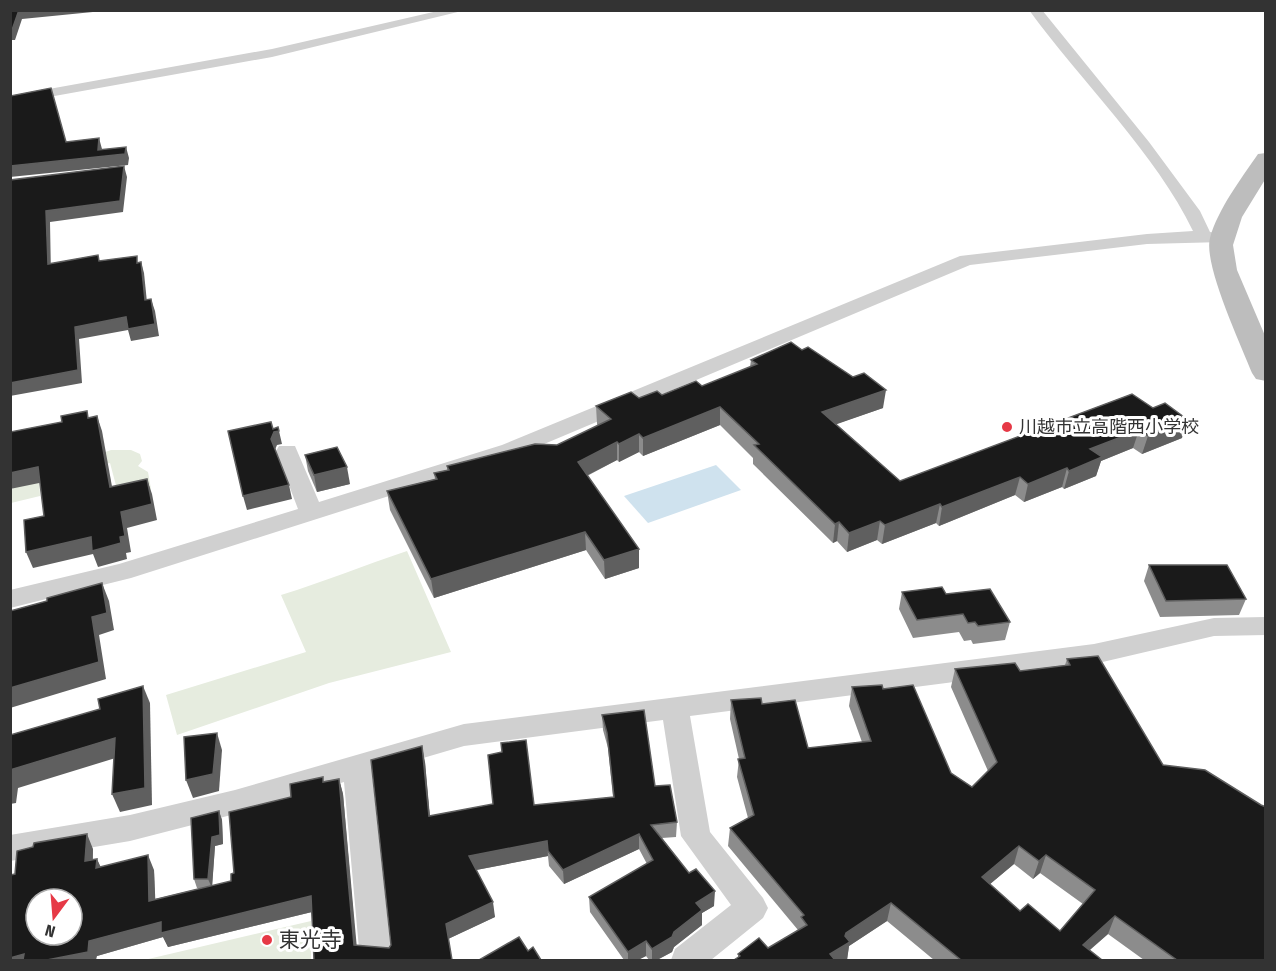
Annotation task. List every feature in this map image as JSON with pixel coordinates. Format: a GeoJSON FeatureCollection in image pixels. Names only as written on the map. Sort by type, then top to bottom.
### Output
{"type":"FeatureCollection","features":[{"type":"Feature","properties":{"kind":"street"},"geometry":{"type":"LineString","coordinates":[[10,100],[272,53],[460,10]]}},
{"type":"Feature","properties":{"kind":"street"},"geometry":{"type":"LineString","coordinates":[[1035,10],[1144,145],[1213,237],[1266,373]]}},
{"type":"Feature","properties":{"kind":"street"},"geometry":{"type":"LineString","coordinates":[[1213,237],[1266,159]]}},
{"type":"Feature","properties":{"kind":"street"},"geometry":{"type":"LineString","coordinates":[[10,599],[122,572],[510,450],[966,260],[1146,238],[1213,237]]}},
{"type":"Feature","properties":{"kind":"street"},"geometry":{"type":"LineString","coordinates":[[287,451],[311,512]]}},
{"type":"Feature","properties":{"kind":"street"},"geometry":{"type":"LineString","coordinates":[[10,848],[130,828],[357,768],[464,735],[1094,654],[1214,627],[1266,626]]}},
{"type":"Feature","properties":{"kind":"street"},"geometry":{"type":"LineString","coordinates":[[675,707],[696,836],[752,908],[687,960]]}},
{"type":"Feature","properties":{"kind":"street"},"geometry":{"type":"LineString","coordinates":[[357,768],[376,960]]}},
{"type":"Feature","properties":{"kind":"shaded area"},"geometry":{"type":"Polygon","coordinates":[[[111,450],[131,450],[140,454],[142,461],[138,466],[148,472],[151,489],[146,492],[118,493],[110,463],[39,478],[40,496],[11,503],[10,492],[17,483],[111,450]]]}},
{"type":"Feature","properties":{"kind":"shaded area"},"geometry":{"type":"Polygon","coordinates":[[[407,551],[451,652],[329,683],[177,735],[166,695],[306,652],[281,595],[407,551]]]}},
{"type":"Feature","properties":{"kind":"shaded area","name":"東光寺"},"geometry":{"type":"Polygon","coordinates":[[[311,921],[311,960],[144,960],[311,921]]]}},
{"type":"Feature","properties":{"kind":"water"},"geometry":{"type":"Polygon","coordinates":[[[716,465],[741,490],[648,523],[624,496],[716,465]]]}},
{"type":"Feature","properties":{"kind":"building"},"geometry":{"type":"Polygon","coordinates":[[[10,10],[19,10],[10,31],[10,10]]]}},
{"type":"Feature","properties":{"kind":"building"},"geometry":{"type":"Polygon","coordinates":[[[51,88],[66,142],[99,138],[98,150],[126,147],[125,154],[10,166],[10,96],[51,88]]]}},
{"type":"Feature","properties":{"kind":"building"},"geometry":{"type":"Polygon","coordinates":[[[124,166],[120,201],[46,211],[48,264],[98,255],[99,261],[137,256],[137,263],[141,262],[145,300],[151,299],[155,324],[128,329],[126,317],[75,327],[78,370],[10,383],[10,180],[124,166]]]}},
{"type":"Feature","properties":{"kind":"building"},"geometry":{"type":"Polygon","coordinates":[[[791,342],[802,350],[808,347],[853,377],[864,373],[886,390],[822,412],[900,481],[1132,394],[1153,408],[1165,403],[1188,420],[1148,436],[1139,430],[1090,449],[1102,457],[1069,471],[1067,468],[1028,484],[1020,477],[942,507],[940,504],[885,525],[880,521],[849,533],[839,522],[835,524],[754,445],[759,444],[720,407],[643,438],[639,434],[619,444],[617,442],[578,462],[639,549],[604,560],[585,532],[431,579],[387,491],[437,479],[434,473],[449,470],[447,466],[535,444],[557,445],[611,419],[596,406],[631,392],[639,398],[657,391],[662,395],[696,381],[702,386],[757,364],[751,360],[791,342]]]}},
{"type":"Feature","properties":{"kind":"building"},"geometry":{"type":"Polygon","coordinates":[[[87,411],[88,418],[97,416],[110,487],[147,479],[152,504],[121,512],[125,536],[120,537],[121,543],[92,551],[91,537],[26,552],[24,520],[44,516],[38,467],[10,473],[10,432],[62,422],[61,416],[87,411]]]}},
{"type":"Feature","properties":{"kind":"building"},"geometry":{"type":"Polygon","coordinates":[[[271,422],[273,429],[278,427],[279,431],[274,432],[271,439],[289,485],[243,496],[228,431],[271,422]]]}},
{"type":"Feature","properties":{"kind":"building"},"geometry":{"type":"Polygon","coordinates":[[[337,447],[347,467],[314,475],[305,455],[337,447]]]}},
{"type":"Feature","properties":{"kind":"building"},"geometry":{"type":"Polygon","coordinates":[[[1149,565],[1227,565],[1246,599],[1166,601],[1149,565]]]}},
{"type":"Feature","properties":{"kind":"building"},"geometry":{"type":"Polygon","coordinates":[[[102,583],[107,613],[92,617],[99,662],[10,688],[10,611],[102,583]]]}},
{"type":"Feature","properties":{"kind":"building"},"geometry":{"type":"Polygon","coordinates":[[[942,587],[946,594],[990,589],[1010,622],[978,626],[975,622],[968,623],[963,614],[917,620],[902,592],[942,587]]]}},
{"type":"Feature","properties":{"kind":"building"},"geometry":{"type":"Polygon","coordinates":[[[1098,656],[1163,765],[1205,770],[1266,807],[1266,960],[1177,960],[1115,916],[1083,945],[1102,960],[961,960],[891,903],[846,933],[845,936],[850,942],[830,954],[835,960],[734,960],[740,956],[738,954],[759,938],[768,948],[807,925],[801,917],[804,915],[730,828],[754,815],[738,759],[745,758],[731,700],[761,698],[762,704],[795,700],[808,748],[871,741],[852,687],[882,685],[883,689],[913,685],[951,773],[972,787],[997,762],[955,669],[1015,663],[1020,671],[1070,665],[1067,659],[1098,656]],[[1019,846],[982,877],[1020,911],[1028,904],[1060,931],[1095,890],[1046,855],[1039,861],[1019,846]]]}},
{"type":"Feature","properties":{"kind":"building"},"geometry":{"type":"Polygon","coordinates":[[[143,686],[145,788],[112,794],[115,738],[10,770],[10,735],[100,709],[98,699],[143,686]]]}},
{"type":"Feature","properties":{"kind":"building"},"geometry":{"type":"Polygon","coordinates":[[[644,710],[655,786],[670,785],[677,822],[651,825],[689,873],[696,869],[715,891],[696,903],[702,910],[674,932],[672,937],[652,949],[646,941],[628,952],[589,897],[653,860],[639,834],[563,870],[548,851],[547,841],[469,856],[493,902],[446,924],[452,960],[314,960],[311,896],[161,933],[161,922],[89,941],[88,952],[47,960],[23,960],[24,954],[10,958],[10,875],[15,874],[17,851],[33,847],[34,843],[87,834],[85,861],[97,859],[96,868],[148,855],[149,901],[231,881],[231,874],[234,873],[229,812],[291,797],[290,784],[323,777],[323,782],[339,779],[354,945],[389,948],[391,945],[371,760],[422,746],[429,816],[493,804],[488,755],[502,752],[501,743],[526,740],[534,805],[614,797],[607,733],[602,715],[644,710]]]}},
{"type":"Feature","properties":{"kind":"building"},"geometry":{"type":"Polygon","coordinates":[[[217,733],[213,774],[186,780],[184,737],[217,733]]]}},
{"type":"Feature","properties":{"kind":"building"},"geometry":{"type":"Polygon","coordinates":[[[219,811],[220,835],[212,837],[208,879],[194,879],[191,818],[219,811]]]}},
{"type":"Feature","properties":{"kind":"building"},"geometry":{"type":"Polygon","coordinates":[[[519,937],[528,951],[533,947],[541,960],[479,960],[519,937]]]}},
{"type":"Feature","properties":{"kind":"place","name":"川越市立高階西小学校"},"geometry":{"type":"Point","coordinates":[1007,427]}},
{"type":"Feature","properties":{"kind":"place","name":"東光寺"},"geometry":{"type":"Point","coordinates":[267,940]}}]}
